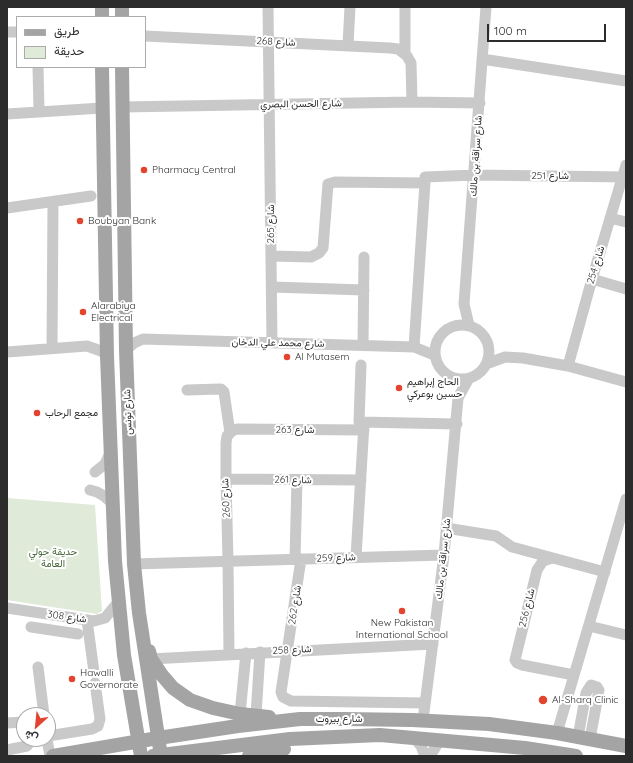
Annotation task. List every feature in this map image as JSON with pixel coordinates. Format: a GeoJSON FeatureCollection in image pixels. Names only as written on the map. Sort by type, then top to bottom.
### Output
{"type":"FeatureCollection","features":[{"type":"Feature","properties":{"kind":"main road","name":"شارع تونس"},"geometry":{"type":"LineString","coordinates":[[122,68],[126,350],[134,564],[139,613],[158,738],[157,755]]}},
{"type":"Feature","properties":{"kind":"main road","name":"شارع تونس"},"geometry":{"type":"LineString","coordinates":[[102,73],[102,108],[105,158],[107,356],[115,561],[126,662],[141,756]]}},
{"type":"Feature","properties":{"kind":"main road"},"geometry":{"type":"LineString","coordinates":[[102,73],[108,89],[111,137],[119,140],[123,138]]}},
{"type":"Feature","properties":{"kind":"main road"},"geometry":{"type":"LineString","coordinates":[[105,158],[109,156],[113,158],[115,195],[124,214]]}},
{"type":"Feature","properties":{"kind":"main road"},"geometry":{"type":"LineString","coordinates":[[139,613],[151,658],[161,674],[173,688],[190,700],[213,708],[240,714],[300,720]]}},
{"type":"Feature","properties":{"kind":"main road","name":"شارع بيروت"},"geometry":{"type":"LineString","coordinates":[[51,756],[238,726],[300,720],[344,718],[423,720],[489,724],[557,733],[626,746]]}},
{"type":"Feature","properties":{"kind":"main road","name":"شارع بيروت"},"geometry":{"type":"LineString","coordinates":[[157,755],[290,739],[380,735],[525,748],[570,756]]}},
{"type":"Feature","properties":{"kind":"main road"},"geometry":{"type":"LineString","coordinates":[[249,756],[263,752],[356,736]]}},
{"type":"Feature","properties":{"kind":"street","name":"شارع 265"},"geometry":{"type":"LineString","coordinates":[[268,7],[272,343]]}},
{"type":"Feature","properties":{"kind":"street"},"geometry":{"type":"LineString","coordinates":[[348,46],[350,7]]}},
{"type":"Feature","properties":{"kind":"street"},"geometry":{"type":"LineString","coordinates":[[405,7],[405,53],[411,63],[412,102]]}},
{"type":"Feature","properties":{"kind":"street","name":"شارع سراقة بن مالك"},"geometry":{"type":"LineString","coordinates":[[469,325],[464,304],[475,176],[486,7]]}},
{"type":"Feature","properties":{"kind":"street","name":"شارع 268"},"geometry":{"type":"LineString","coordinates":[[146,36],[390,48],[398,49],[405,53]]}},
{"type":"Feature","properties":{"kind":"street"},"geometry":{"type":"LineString","coordinates":[[482,59],[626,81]]}},
{"type":"Feature","properties":{"kind":"street"},"geometry":{"type":"LineString","coordinates":[[38,68],[39,111]]}},
{"type":"Feature","properties":{"kind":"street","name":"شارع الحسن البصري"},"geometry":{"type":"LineString","coordinates":[[123,107],[412,102],[480,103]]}},
{"type":"Feature","properties":{"kind":"street"},"geometry":{"type":"LineString","coordinates":[[7,114],[102,108]]}},
{"type":"Feature","properties":{"kind":"street","name":"شارع 254"},"geometry":{"type":"LineString","coordinates":[[568,366],[610,218],[622,195],[626,165]]}},
{"type":"Feature","properties":{"kind":"street","name":"شارع 251"},"geometry":{"type":"LineString","coordinates":[[425,183],[425,177],[624,177]]}},
{"type":"Feature","properties":{"kind":"street"},"geometry":{"type":"LineString","coordinates":[[272,256],[311,257],[319,253],[322,248],[328,184],[335,182],[425,183],[414,347]]}},
{"type":"Feature","properties":{"kind":"street"},"geometry":{"type":"LineString","coordinates":[[7,208],[91,196]]}},
{"type":"Feature","properties":{"kind":"street"},"geometry":{"type":"LineString","coordinates":[[52,348],[53,202]]}},
{"type":"Feature","properties":{"kind":"street"},"geometry":{"type":"LineString","coordinates":[[610,218],[626,222]]}},
{"type":"Feature","properties":{"kind":"street"},"geometry":{"type":"LineString","coordinates":[[363,345],[364,257]]}},
{"type":"Feature","properties":{"kind":"street"},"geometry":{"type":"LineString","coordinates":[[592,279],[626,289]]}},
{"type":"Feature","properties":{"kind":"street"},"geometry":{"type":"LineString","coordinates":[[272,287],[364,290]]}},
{"type":"Feature","properties":{"kind":"street","name":"شارع سراقة بن مالك"},"geometry":{"type":"LineString","coordinates":[[453,326],[464,304]]}},
{"type":"Feature","properties":{"kind":"street"},"geometry":{"type":"LineString","coordinates":[[469,325],[474,327],[482,334],[488,345],[489,354],[486,364],[480,373],[469,378],[460,379],[449,376],[441,370],[435,360],[435,344],[437,339],[444,331],[453,326],[469,325]]}},
{"type":"Feature","properties":{"kind":"street","name":"شارع محمد علي الدخان"},"geometry":{"type":"LineString","coordinates":[[126,330],[143,339],[414,347],[434,355]]}},
{"type":"Feature","properties":{"kind":"street"},"geometry":{"type":"LineString","coordinates":[[87,346],[98,340],[107,332]]}},
{"type":"Feature","properties":{"kind":"street"},"geometry":{"type":"LineString","coordinates":[[126,350],[134,343],[143,339]]}},
{"type":"Feature","properties":{"kind":"street","name":"شارع محمد علي الدخان"},"geometry":{"type":"LineString","coordinates":[[414,347],[437,339]]}},
{"type":"Feature","properties":{"kind":"street"},"geometry":{"type":"LineString","coordinates":[[488,345],[505,357],[568,366],[626,382]]}},
{"type":"Feature","properties":{"kind":"street"},"geometry":{"type":"LineString","coordinates":[[7,352],[87,346],[94,348],[107,356]]}},
{"type":"Feature","properties":{"kind":"street"},"geometry":{"type":"LineString","coordinates":[[486,364],[505,357]]}},
{"type":"Feature","properties":{"kind":"street"},"geometry":{"type":"LineString","coordinates":[[356,557],[364,426],[359,422],[361,365]]}},
{"type":"Feature","properties":{"kind":"street","name":"شارع سراقة بن مالك"},"geometry":{"type":"LineString","coordinates":[[423,720],[444,555],[457,424],[458,398],[449,376]]}},
{"type":"Feature","properties":{"kind":"street","name":"شارع سراقة بن مالك"},"geometry":{"type":"LineString","coordinates":[[458,398],[469,378]]}},
{"type":"Feature","properties":{"kind":"street","name":"شارع 260"},"geometry":{"type":"LineString","coordinates":[[187,390],[220,389],[224,392],[229,434],[226,443],[229,654]]}},
{"type":"Feature","properties":{"kind":"street","name":"شارع 263"},"geometry":{"type":"LineString","coordinates":[[229,434],[237,429],[457,424]]}},
{"type":"Feature","properties":{"kind":"street"},"geometry":{"type":"LineString","coordinates":[[95,472],[109,459],[110,452]]}},
{"type":"Feature","properties":{"kind":"street","name":"شارع 261"},"geometry":{"type":"LineString","coordinates":[[226,479],[361,480]]}},
{"type":"Feature","properties":{"kind":"street","name":"شارع 262"},"geometry":{"type":"LineString","coordinates":[[297,480],[298,559],[288,650],[281,692],[286,700],[291,701],[424,703]]}},
{"type":"Feature","properties":{"kind":"street"},"geometry":{"type":"LineString","coordinates":[[90,490],[97,492],[111,502],[114,512]]}},
{"type":"Feature","properties":{"kind":"street"},"geometry":{"type":"LineString","coordinates":[[557,733],[626,499]]}},
{"type":"Feature","properties":{"kind":"street"},"geometry":{"type":"LineString","coordinates":[[446,528],[496,536],[512,547],[552,558],[551,559],[605,572]]}},
{"type":"Feature","properties":{"kind":"street","name":"شارع 259"},"geometry":{"type":"LineString","coordinates":[[228,561],[444,555]]}},
{"type":"Feature","properties":{"kind":"street","name":"شارع 256"},"geometry":{"type":"LineString","coordinates":[[552,558],[544,561],[537,570],[515,659],[517,663],[522,665],[574,675]]}},
{"type":"Feature","properties":{"kind":"street"},"geometry":{"type":"LineString","coordinates":[[134,564],[228,561]]}},
{"type":"Feature","properties":{"kind":"street","name":"شارع 308"},"geometry":{"type":"LineString","coordinates":[[7,608],[90,620],[106,618],[119,601]]}},
{"type":"Feature","properties":{"kind":"street"},"geometry":{"type":"LineString","coordinates":[[41,613],[35,628],[76,633],[75,618]]}},
{"type":"Feature","properties":{"kind":"street"},"geometry":{"type":"LineString","coordinates":[[56,735],[92,730],[98,726],[100,718],[94,677],[90,620]]}},
{"type":"Feature","properties":{"kind":"street"},"geometry":{"type":"LineString","coordinates":[[589,626],[626,635]]}},
{"type":"Feature","properties":{"kind":"street","name":"شارع 258"},"geometry":{"type":"LineString","coordinates":[[151,658],[433,644]]}},
{"type":"Feature","properties":{"kind":"street"},"geometry":{"type":"LineString","coordinates":[[256,715],[260,652]]}},
{"type":"Feature","properties":{"kind":"street"},"geometry":{"type":"LineString","coordinates":[[240,714],[246,653]]}},
{"type":"Feature","properties":{"kind":"street"},"geometry":{"type":"LineString","coordinates":[[38,667],[43,707]]}},
{"type":"Feature","properties":{"kind":"street"},"geometry":{"type":"LineString","coordinates":[[414,737],[421,746],[425,756]]}},
{"type":"Feature","properties":{"kind":"street"},"geometry":{"type":"LineString","coordinates":[[430,756],[440,740]]}},
{"type":"Feature","properties":{"kind":"street"},"geometry":{"type":"LineString","coordinates":[[7,750],[25,747]]}},
{"type":"Feature","properties":{"kind":"green space","name":"حديقة حولي العامة"},"geometry":{"type":"Polygon","coordinates":[[[7,498],[95,505],[102,611],[97,614],[7,600],[7,498]]]}},
{"type":"Feature","properties":{"kind":"place","name":"Pharmacy Central"},"geometry":{"type":"Point","coordinates":[144,170]}},
{"type":"Feature","properties":{"kind":"place","name":"Boubyan Bank"},"geometry":{"type":"Point","coordinates":[80,221]}},
{"type":"Feature","properties":{"kind":"place","name":"Alarabiya Electrical"},"geometry":{"type":"Point","coordinates":[83,312]}},
{"type":"Feature","properties":{"kind":"place","name":"Al Mutasem"},"geometry":{"type":"Point","coordinates":[287,357]}},
{"type":"Feature","properties":{"kind":"place","name":"الحاج إبراهيم حسين بوعركي"},"geometry":{"type":"Point","coordinates":[399,388]}},
{"type":"Feature","properties":{"kind":"place","name":"مجمع الرحاب"},"geometry":{"type":"Point","coordinates":[37,413]}},
{"type":"Feature","properties":{"kind":"place","name":"New Pakistan International School"},"geometry":{"type":"Point","coordinates":[402,611]}},
{"type":"Feature","properties":{"kind":"place","name":"Hawalli Governorate"},"geometry":{"type":"Point","coordinates":[72,679]}},
{"type":"Feature","properties":{"kind":"place","name":"Al-Sharq Clinic"},"geometry":{"type":"Point","coordinates":[543,700]}}]}
